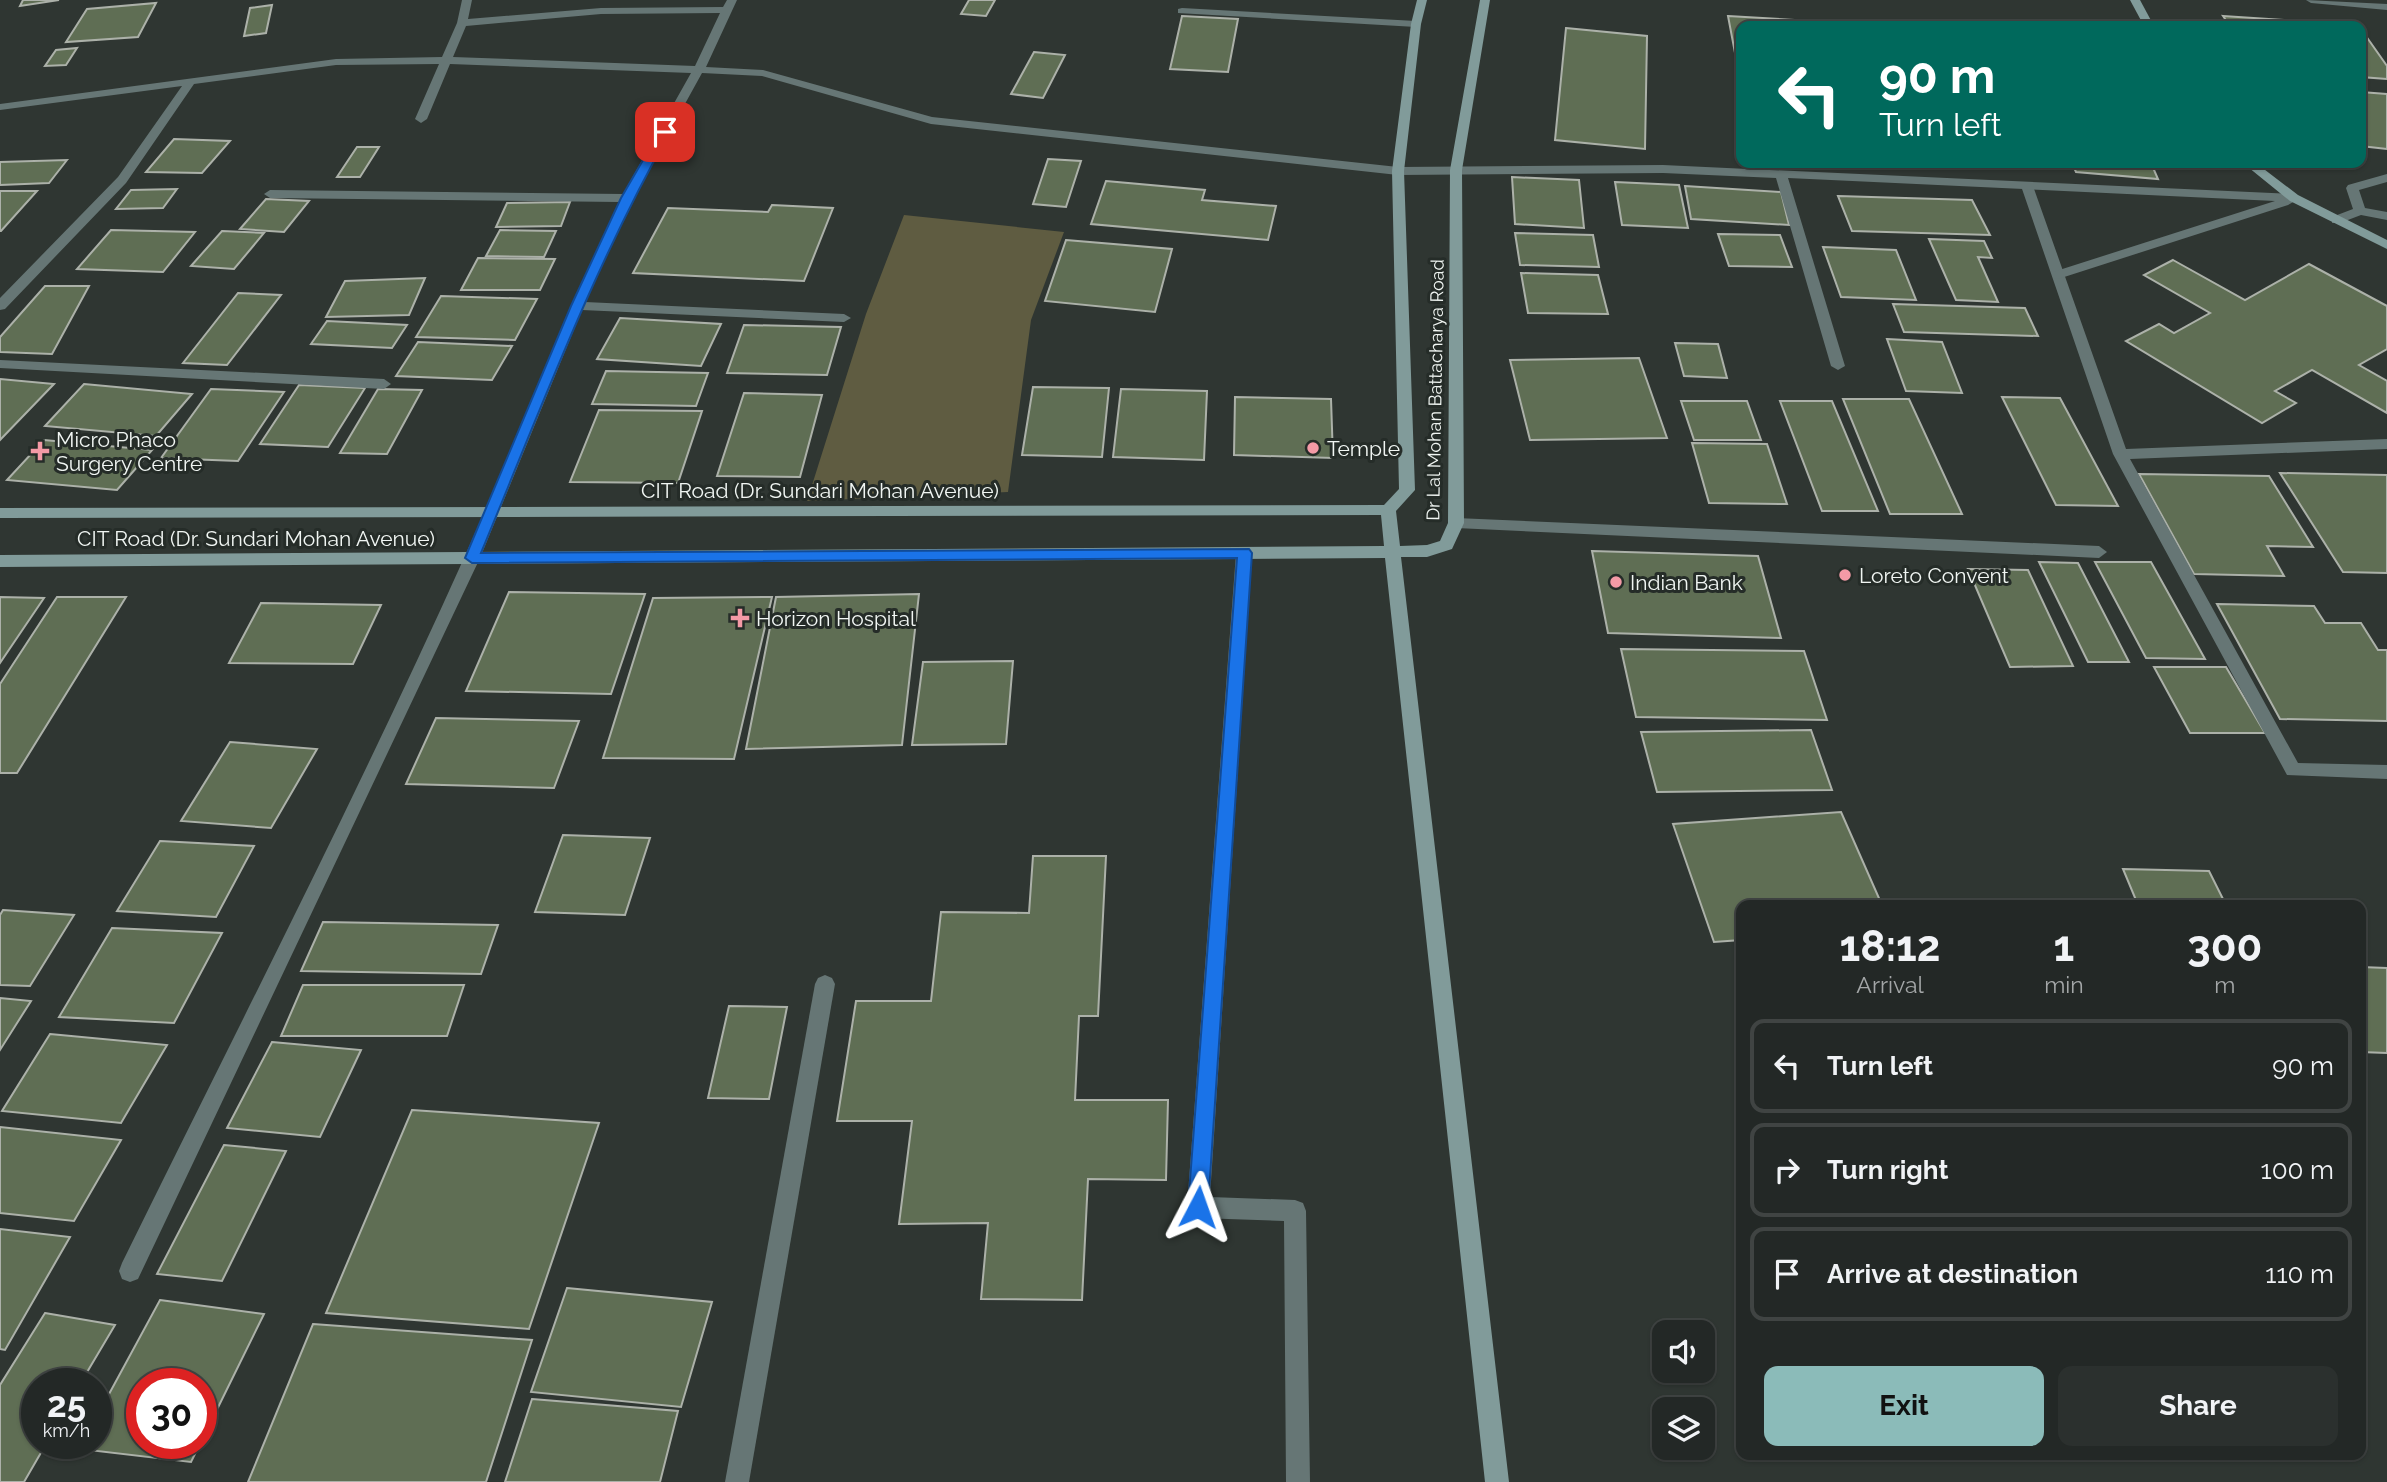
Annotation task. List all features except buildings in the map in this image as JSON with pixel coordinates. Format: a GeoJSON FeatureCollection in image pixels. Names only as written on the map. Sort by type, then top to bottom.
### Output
{"type":"FeatureCollection","features":[{"type":"Feature","properties":{"kind":"main road","name":"Dr Lal Mohan Battacharya Road"},"geometry":{"type":"LineString","coordinates":[[1388,510],[1407,490],[1398,171],[1416,24],[1422,0]]}},
{"type":"Feature","properties":{"kind":"main road","name":"Dr Lal Mohan Battacharya Road"},"geometry":{"type":"LineString","coordinates":[[1394,552],[1427,551],[1446,545],[1456,523],[1456,170],[1485,0]]}},
{"type":"Feature","properties":{"kind":"main road"},"geometry":{"type":"LineString","coordinates":[[2135,0],[2146,21]]}},
{"type":"Feature","properties":{"kind":"main road"},"geometry":{"type":"LineString","coordinates":[[2255,168],[2294,198],[2387,245]]}},
{"type":"Feature","properties":{"kind":"main road"},"geometry":{"type":"LineString","coordinates":[[1388,510],[1497,1482]]}},
{"type":"Feature","properties":{"kind":"main road","name":"CIT Road (Dr. Sundari Mohan Avenue)"},"geometry":{"type":"LineString","coordinates":[[0,513],[1388,510]]}},
{"type":"Feature","properties":{"kind":"main road","name":"CIT Road (Dr. Sundari Mohan Avenue)"},"geometry":{"type":"LineString","coordinates":[[0,561],[1394,552]]}},
{"type":"Feature","properties":{"kind":"street"},"geometry":{"type":"LineString","coordinates":[[421,119],[462,23],[467,0]]}},
{"type":"Feature","properties":{"kind":"street"},"geometry":{"type":"LineString","coordinates":[[2311,0],[2387,7]]}},
{"type":"Feature","properties":{"kind":"street"},"geometry":{"type":"LineString","coordinates":[[130,1270],[338,842],[472,558],[577,306],[627,198],[699,69],[730,5],[601,11],[462,23]]}},
{"type":"Feature","properties":{"kind":"street"},"geometry":{"type":"LineString","coordinates":[[1182,11],[1416,24]]}},
{"type":"Feature","properties":{"kind":"street"},"geometry":{"type":"LineString","coordinates":[[0,107],[336,62],[489,60],[764,73],[931,120],[1398,171],[1663,169],[2294,198]]}},
{"type":"Feature","properties":{"kind":"street"},"geometry":{"type":"LineString","coordinates":[[0,306],[122,180],[191,81]]}},
{"type":"Feature","properties":{"kind":"street"},"geometry":{"type":"LineString","coordinates":[[1781,174],[1838,366]]}},
{"type":"Feature","properties":{"kind":"street"},"geometry":{"type":"LineString","coordinates":[[2360,211],[2351,188],[2387,178]]}},
{"type":"Feature","properties":{"kind":"street"},"geometry":{"type":"LineString","coordinates":[[2027,186],[2120,454],[2293,770],[2387,772]]}},
{"type":"Feature","properties":{"kind":"street"},"geometry":{"type":"LineString","coordinates":[[270,194],[627,198]]}},
{"type":"Feature","properties":{"kind":"street"},"geometry":{"type":"LineString","coordinates":[[2058,275],[2294,198]]}},
{"type":"Feature","properties":{"kind":"street"},"geometry":{"type":"LineString","coordinates":[[2336,220],[2360,211],[2387,216]]}},
{"type":"Feature","properties":{"kind":"street"},"geometry":{"type":"LineString","coordinates":[[577,306],[844,318]]}},
{"type":"Feature","properties":{"kind":"street"},"geometry":{"type":"LineString","coordinates":[[0,364],[384,384]]}},
{"type":"Feature","properties":{"kind":"street"},"geometry":{"type":"LineString","coordinates":[[2120,454],[2387,444]]}},
{"type":"Feature","properties":{"kind":"street"},"geometry":{"type":"LineString","coordinates":[[1456,523],[2099,552]]}},
{"type":"Feature","properties":{"kind":"street"},"geometry":{"type":"LineString","coordinates":[[1244,553],[1198,1207],[1295,1211],[1298,1482]]}},
{"type":"Feature","properties":{"kind":"street"},"geometry":{"type":"LineString","coordinates":[[737,1482],[825,985]]}},
{"type":"Feature","properties":{"kind":"shaded area"},"geometry":{"type":"Polygon","coordinates":[[[904,215],[1064,232],[1031,320],[1008,492],[807,501],[866,314],[904,215]]]}},
{"type":"Feature","properties":{"kind":"place","name":"Temple"},"geometry":{"type":"Point","coordinates":[1313,448]}},
{"type":"Feature","properties":{"kind":"place","name":"Micro Phaco Surgery Centre"},"geometry":{"type":"Point","coordinates":[40,451]}},
{"type":"Feature","properties":{"kind":"place","name":"Loreto Convent"},"geometry":{"type":"Point","coordinates":[1845,575]}},
{"type":"Feature","properties":{"kind":"place","name":"Indian Bank"},"geometry":{"type":"Point","coordinates":[1616,582]}},
{"type":"Feature","properties":{"kind":"place","name":"Horizon Hospital"},"geometry":{"type":"Point","coordinates":[740,618]}},
{"type":"Feature","properties":{"kind":"route"},"geometry":{"type":"LineString","coordinates":[[665,132],[627,198],[577,306],[472,558],[1244,553],[1198,1207]]}}]}
